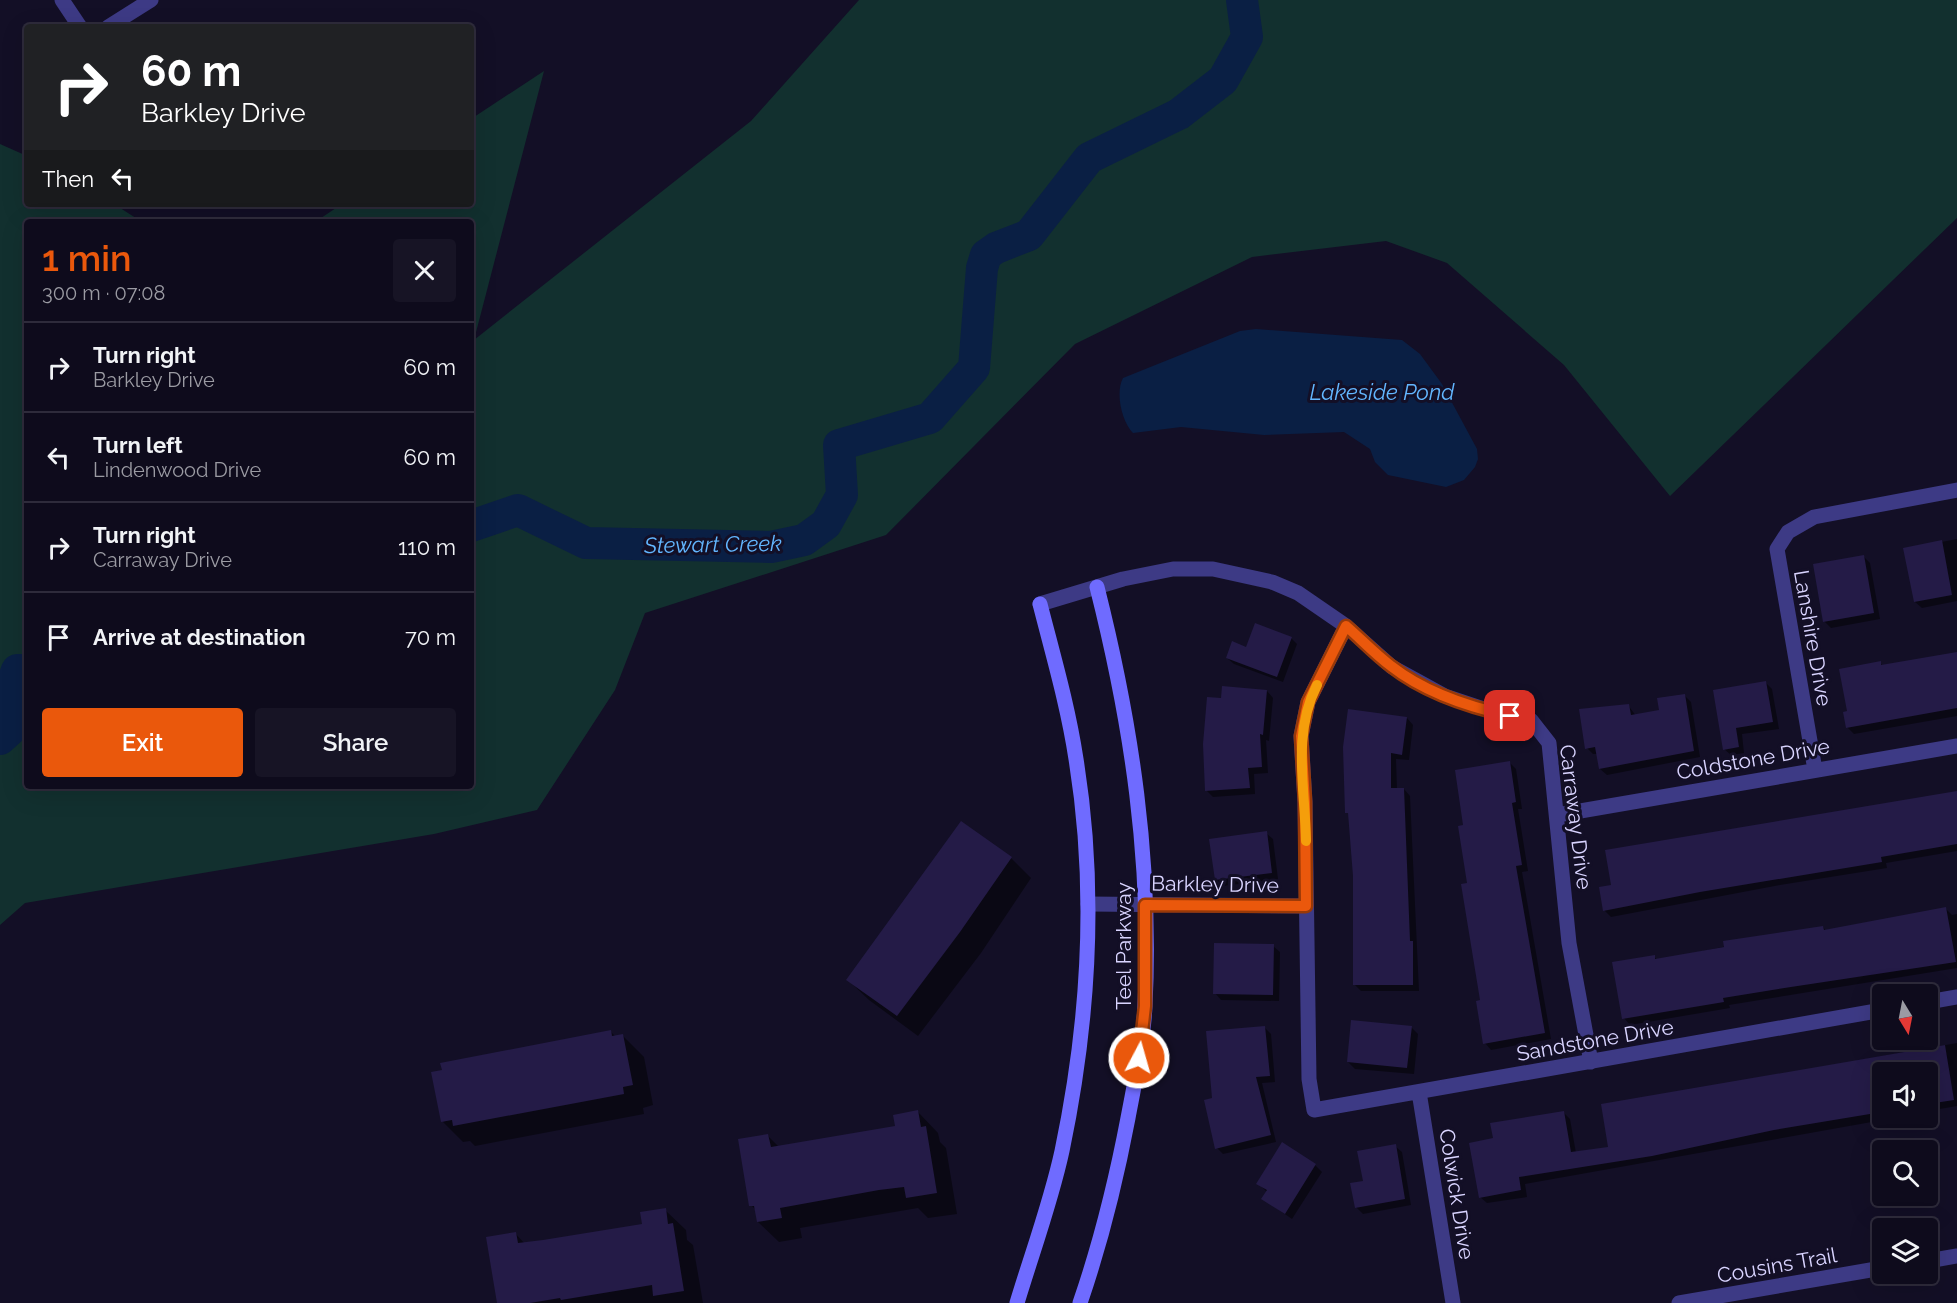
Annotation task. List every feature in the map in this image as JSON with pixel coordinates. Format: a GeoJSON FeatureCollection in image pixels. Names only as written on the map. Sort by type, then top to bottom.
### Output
{"type":"FeatureCollection","features":[{"type":"Feature","properties":{"kind":"street"},"geometry":{"type":"LineString","coordinates":[[62,0],[78,24]]}},
{"type":"Feature","properties":{"kind":"street"},"geometry":{"type":"LineString","coordinates":[[113,24],[151,0]]}},
{"type":"Feature","properties":{"kind":"street","name":"Lanshire Drive"},"geometry":{"type":"LineString","coordinates":[[1815,770],[1777,549],[1788,532],[1814,517],[1957,490]]}},
{"type":"Feature","properties":{"kind":"street","name":"Carraway Drive"},"geometry":{"type":"LineString","coordinates":[[1040,604],[1097,586],[1173,569],[1213,569],[1272,582],[1298,593],[1346,626],[1392,667],[1445,696],[1490,711],[1531,720],[1549,743],[1569,943],[1591,1062]]}},
{"type":"Feature","properties":{"kind":"street","name":"Teel Parkway"},"geometry":{"type":"LineString","coordinates":[[1080,1303],[1110,1211],[1139,1058],[1145,1006],[1144,846],[1136,775],[1120,677],[1097,586]]}},
{"type":"Feature","properties":{"kind":"street","name":"Teel Parkway"},"geometry":{"type":"LineString","coordinates":[[1017,1303],[1062,1153],[1083,1032],[1088,904],[1083,816],[1076,758],[1040,604]]}},
{"type":"Feature","properties":{"kind":"street"},"geometry":{"type":"LineString","coordinates":[[1306,906],[1305,802],[1301,736],[1308,702],[1346,626]]}},
{"type":"Feature","properties":{"kind":"street","name":"Coldstone Drive"},"geometry":{"type":"LineString","coordinates":[[1557,815],[1957,746]]}},
{"type":"Feature","properties":{"kind":"street","name":"Barkley Drive"},"geometry":{"type":"LineString","coordinates":[[1088,904],[1306,906]]}},
{"type":"Feature","properties":{"kind":"street","name":"Sandstone Drive"},"geometry":{"type":"LineString","coordinates":[[1306,906],[1309,1079],[1314,1110],[1872,1012]]}},
{"type":"Feature","properties":{"kind":"street"},"geometry":{"type":"LineString","coordinates":[[1938,1000],[1957,997]]}},
{"type":"Feature","properties":{"kind":"street","name":"Colwick Drive"},"geometry":{"type":"LineString","coordinates":[[1419,1092],[1453,1303]]}},
{"type":"Feature","properties":{"kind":"street"},"geometry":{"type":"LineString","coordinates":[[1938,1259],[1957,1256]]}},
{"type":"Feature","properties":{"kind":"street","name":"Cousins Trail"},"geometry":{"type":"LineString","coordinates":[[1679,1303],[1872,1270]]}},
{"type":"Feature","properties":{"kind":"green space"},"geometry":{"type":"Polygon","coordinates":[[[859,0],[1957,0],[1957,218],[1670,496],[1564,365],[1447,263],[1386,241],[1252,257],[1075,344],[886,535],[645,613],[615,690],[537,810],[434,834],[25,903],[0,925],[0,144],[24,155],[24,207],[119,207],[137,219],[24,219],[24,789],[474,789],[474,340],[751,121],[859,0]]]}},
{"type":"Feature","properties":{"kind":"green space"},"geometry":{"type":"Polygon","coordinates":[[[544,71],[474,340],[474,219],[320,219],[338,207],[474,207],[474,117],[544,71]]]}},
{"type":"Feature","properties":{"kind":"water","name":"Lakeside Pond"},"geometry":{"type":"Polygon","coordinates":[[[1256,329],[1402,340],[1420,354],[1442,384],[1477,449],[1478,459],[1475,467],[1464,480],[1446,487],[1388,475],[1375,462],[1370,449],[1344,432],[1264,435],[1181,427],[1133,433],[1121,407],[1120,391],[1123,378],[1240,331],[1256,329]]]}},
{"type":"Feature","properties":{"kind":"building"},"geometry":{"type":"Polygon","coordinates":[[[1942,540],[1952,595],[1914,602],[1903,548],[1942,540]]]}},
{"type":"Feature","properties":{"kind":"building"},"geometry":{"type":"Polygon","coordinates":[[[1864,555],[1874,613],[1823,622],[1813,564],[1864,555]]]}},
{"type":"Feature","properties":{"kind":"building"},"geometry":{"type":"Polygon","coordinates":[[[1255,623],[1292,637],[1277,677],[1226,658],[1232,641],[1246,647],[1255,623]]]}},
{"type":"Feature","properties":{"kind":"building"},"geometry":{"type":"Polygon","coordinates":[[[1957,652],[1957,708],[1846,728],[1843,712],[1847,711],[1839,669],[1881,661],[1881,665],[1957,652]]]}},
{"type":"Feature","properties":{"kind":"building"},"geometry":{"type":"Polygon","coordinates":[[[1766,681],[1773,722],[1736,728],[1739,747],[1723,750],[1713,690],[1766,681]]]}},
{"type":"Feature","properties":{"kind":"building"},"geometry":{"type":"Polygon","coordinates":[[[1222,686],[1267,690],[1263,735],[1260,734],[1262,767],[1248,768],[1250,788],[1205,791],[1203,744],[1207,697],[1221,698],[1222,686]]]}},
{"type":"Feature","properties":{"kind":"building"},"geometry":{"type":"Polygon","coordinates":[[[1685,694],[1694,751],[1599,769],[1595,747],[1585,749],[1579,709],[1629,704],[1631,715],[1659,710],[1657,698],[1685,694]]]}},
{"type":"Feature","properties":{"kind":"building"},"geometry":{"type":"Polygon","coordinates":[[[1348,709],[1407,717],[1402,755],[1391,753],[1391,788],[1404,788],[1410,941],[1413,941],[1413,985],[1353,985],[1353,876],[1348,813],[1345,813],[1343,747],[1348,709]]]}},
{"type":"Feature","properties":{"kind":"building"},"geometry":{"type":"Polygon","coordinates":[[[1510,761],[1516,802],[1512,803],[1522,865],[1516,866],[1545,1033],[1483,1044],[1476,1001],[1480,1000],[1461,884],[1467,883],[1458,826],[1463,825],[1455,770],[1510,761]]]}},
{"type":"Feature","properties":{"kind":"building"},"geometry":{"type":"Polygon","coordinates":[[[1957,791],[1957,844],[1881,857],[1882,862],[1700,892],[1603,911],[1599,887],[1611,885],[1605,850],[1957,791]]]}},
{"type":"Feature","properties":{"kind":"building"},"geometry":{"type":"Polygon","coordinates":[[[961,821],[1012,857],[960,932],[897,1016],[846,980],[961,821]]]}},
{"type":"Feature","properties":{"kind":"building"},"geometry":{"type":"Polygon","coordinates":[[[1267,831],[1272,873],[1215,880],[1209,839],[1267,831]]]}},
{"type":"Feature","properties":{"kind":"building"},"geometry":{"type":"Polygon","coordinates":[[[1946,907],[1956,962],[1723,998],[1724,1002],[1622,1019],[1612,962],[1655,955],[1655,959],[1724,947],[1723,941],[1823,926],[1824,930],[1946,907]]]}},
{"type":"Feature","properties":{"kind":"building"},"geometry":{"type":"Polygon","coordinates":[[[1214,943],[1274,944],[1273,995],[1213,994],[1214,943]]]}},
{"type":"Feature","properties":{"kind":"building"},"geometry":{"type":"Polygon","coordinates":[[[1351,1020],[1412,1026],[1407,1068],[1347,1062],[1351,1020]]]}},
{"type":"Feature","properties":{"kind":"building"},"geometry":{"type":"Polygon","coordinates":[[[1265,1026],[1270,1076],[1256,1077],[1271,1135],[1215,1149],[1204,1100],[1212,1098],[1206,1031],[1265,1026]]]}},
{"type":"Feature","properties":{"kind":"building"},"geometry":{"type":"Polygon","coordinates":[[[611,1030],[612,1036],[623,1034],[633,1085],[623,1087],[624,1094],[453,1126],[452,1120],[441,1122],[431,1072],[442,1070],[440,1063],[611,1030]]]}},
{"type":"Feature","properties":{"kind":"building"},"geometry":{"type":"Polygon","coordinates":[[[1945,1045],[1954,1100],[1938,1102],[1938,1062],[1872,1062],[1872,1114],[1774,1130],[1652,1156],[1519,1177],[1521,1190],[1479,1198],[1469,1143],[1493,1138],[1490,1123],[1564,1111],[1571,1152],[1608,1147],[1601,1104],[1916,1050],[1938,1050],[1938,1046],[1945,1045]]]}},
{"type":"Feature","properties":{"kind":"building"},"geometry":{"type":"Polygon","coordinates":[[[918,1110],[921,1127],[926,1126],[937,1193],[906,1198],[904,1187],[879,1190],[780,1208],[782,1218],[757,1222],[754,1206],[749,1206],[738,1139],[768,1134],[771,1147],[895,1126],[893,1115],[918,1110]]]}},
{"type":"Feature","properties":{"kind":"building"},"geometry":{"type":"Polygon","coordinates":[[[1282,1142],[1316,1164],[1285,1214],[1261,1199],[1267,1190],[1256,1184],[1282,1142]]]}},
{"type":"Feature","properties":{"kind":"building"},"geometry":{"type":"Polygon","coordinates":[[[1396,1144],[1405,1199],[1355,1208],[1350,1183],[1363,1181],[1357,1151],[1396,1144]]]}},
{"type":"Feature","properties":{"kind":"building"},"geometry":{"type":"Polygon","coordinates":[[[666,1208],[668,1224],[673,1223],[684,1291],[653,1296],[652,1285],[561,1300],[560,1298],[530,1303],[497,1303],[486,1237],[516,1232],[518,1243],[543,1240],[642,1224],[640,1212],[666,1208]]]}},
{"type":"Feature","properties":{"kind":"waterway","name":"Stewart Creek"},"geometry":{"type":"LineString","coordinates":[[474,525],[518,510],[586,543],[771,547],[804,540],[826,524],[842,495],[839,445],[930,418],[974,368],[982,268],[986,255],[996,248],[1029,235],[1089,158],[1179,114],[1223,80],[1247,37],[1242,0]]}},
{"type":"Feature","properties":{"kind":"waterway","name":"Stewart Creek"},"geometry":{"type":"LineString","coordinates":[[0,739],[10,730],[9,692],[17,670],[24,670]]}},
{"type":"Feature","properties":{"kind":"slow traffic"},"geometry":{"type":"LineString","coordinates":[[1306,841],[1301,736],[1308,702],[1317,685]]}},
{"type":"Feature","properties":{"kind":"route"},"geometry":{"type":"LineString","coordinates":[[1139,1058],[1145,1006],[1145,905],[1306,906],[1305,802],[1301,736],[1308,702],[1346,626],[1392,667],[1409,677],[1445,696],[1510,716]]}}]}
